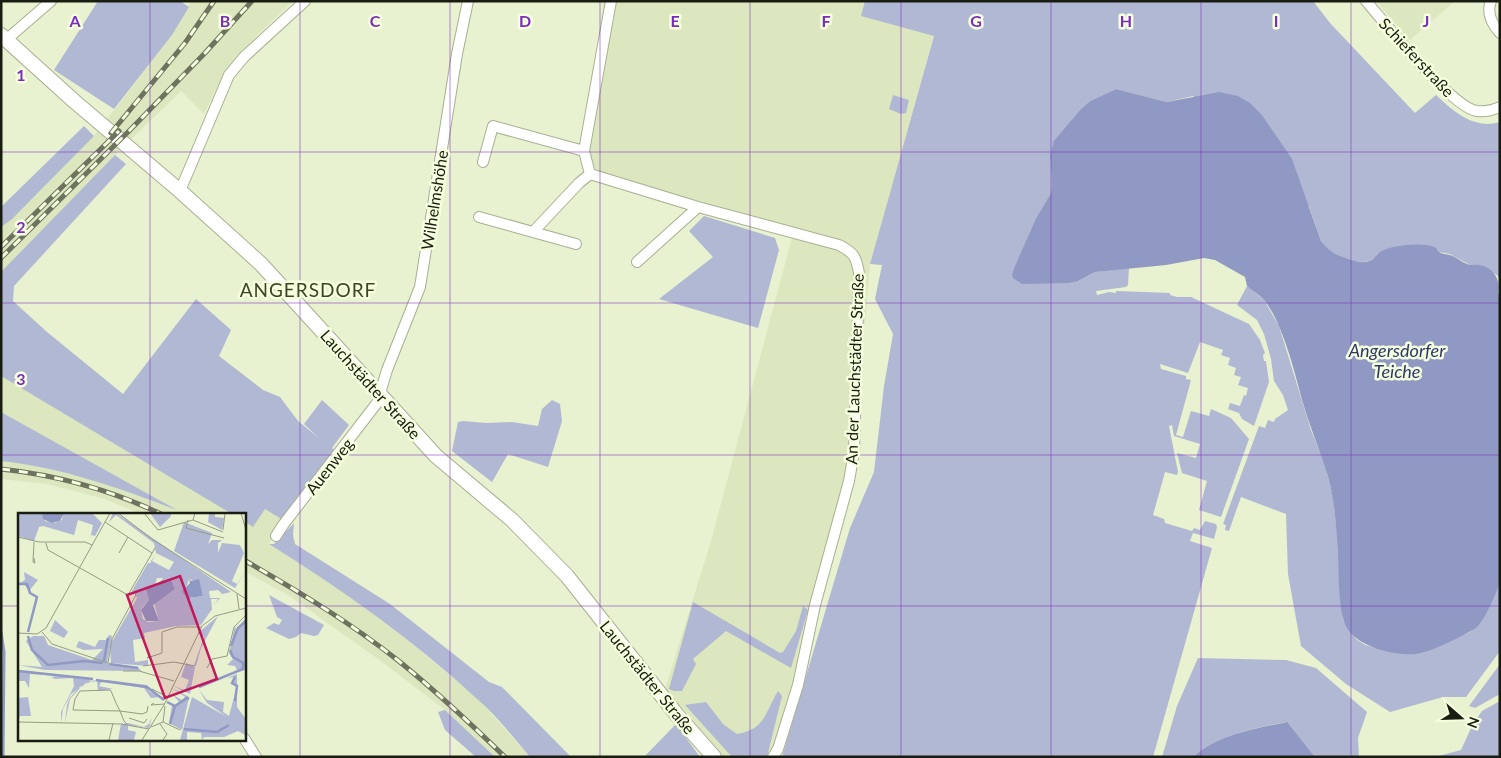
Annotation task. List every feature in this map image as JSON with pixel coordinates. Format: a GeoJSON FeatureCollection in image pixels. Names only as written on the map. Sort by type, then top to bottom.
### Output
{"type":"FeatureCollection","features":[{"type":"Feature","properties":{"kind":"main road","name":"Lauchstädter Straße"},"geometry":{"type":"LineString","coordinates":[[3,37],[180,191],[280,283],[436,456],[512,520],[567,576],[677,715],[714,757]]}},
{"type":"Feature","properties":{"kind":"street"},"geometry":{"type":"LineString","coordinates":[[3,37],[51,1]]}},
{"type":"Feature","properties":{"kind":"street"},"geometry":{"type":"LineString","coordinates":[[180,191],[229,75],[244,57],[305,1]]}},
{"type":"Feature","properties":{"kind":"street","name":"Wilhelmshöhe"},"geometry":{"type":"LineString","coordinates":[[379,394],[420,287],[457,54],[468,1]]}},
{"type":"Feature","properties":{"kind":"street"},"geometry":{"type":"LineString","coordinates":[[533,232],[579,182],[590,174],[584,151],[611,1]]}},
{"type":"Feature","properties":{"kind":"street","name":"Schieferstraße"},"geometry":{"type":"LineString","coordinates":[[1366,1],[1436,81],[1462,104],[1476,111],[1492,111],[1500,107]]}},
{"type":"Feature","properties":{"kind":"street"},"geometry":{"type":"LineString","coordinates":[[1490,4],[1490,16],[1495,28],[1500,33]]}},
{"type":"Feature","properties":{"kind":"street"},"geometry":{"type":"LineString","coordinates":[[483,162],[493,126],[584,151]]}},
{"type":"Feature","properties":{"kind":"street","name":"An der Lauchstädter Straße"},"geometry":{"type":"LineString","coordinates":[[590,174],[698,207],[839,245],[856,258],[859,273],[854,452],[851,472],[815,605],[798,685],[776,754]]}},
{"type":"Feature","properties":{"kind":"street"},"geometry":{"type":"LineString","coordinates":[[638,262],[698,207]]}},
{"type":"Feature","properties":{"kind":"street"},"geometry":{"type":"LineString","coordinates":[[479,217],[576,244]]}},
{"type":"Feature","properties":{"kind":"street","name":"Auenweg"},"geometry":{"type":"LineString","coordinates":[[276,536],[377,403],[379,394]]}},
{"type":"Feature","properties":{"kind":"street"},"geometry":{"type":"LineString","coordinates":[[245,740],[256,757]]}},
{"type":"Feature","properties":{"kind":"shaded area"},"geometry":{"type":"Polygon","coordinates":[[[98,1],[180,1],[189,7],[172,35],[114,109],[54,70],[98,1]]]}},
{"type":"Feature","properties":{"kind":"shaded area"},"geometry":{"type":"Polygon","coordinates":[[[191,1],[293,1],[242,50],[223,75],[204,114],[181,91],[115,155],[1,272],[1,218],[94,136],[172,35],[191,1]]]}},
{"type":"Feature","properties":{"kind":"shaded area"},"geometry":{"type":"Polygon","coordinates":[[[604,1],[865,1],[862,16],[934,35],[870,264],[854,452],[798,685],[770,757],[714,757],[663,696],[711,541],[793,234],[590,174],[584,151],[604,1]]]}},
{"type":"Feature","properties":{"kind":"shaded area"},"geometry":{"type":"Polygon","coordinates":[[[865,1],[1313,1],[1330,23],[1415,113],[1436,95],[1465,118],[1481,123],[1500,122],[1500,279],[1497,275],[1478,265],[1470,265],[1450,254],[1439,252],[1378,253],[1372,260],[1359,263],[1340,258],[1328,250],[1321,241],[1309,206],[1193,96],[1167,102],[1116,89],[1090,101],[1080,110],[1071,121],[1050,156],[1051,193],[1036,218],[1012,274],[1078,281],[1095,272],[1129,268],[1128,285],[1126,287],[1096,291],[1097,295],[1109,292],[1116,293],[1116,291],[1170,293],[1170,295],[1177,297],[1191,297],[1249,324],[1260,340],[1265,353],[1263,355],[1264,361],[1266,361],[1269,382],[1254,426],[1242,419],[1239,413],[1228,409],[1230,403],[1240,406],[1248,388],[1238,385],[1241,377],[1234,375],[1236,368],[1228,365],[1230,358],[1221,355],[1223,350],[1200,342],[1188,373],[1160,364],[1161,369],[1186,376],[1186,379],[1191,380],[1176,435],[1183,437],[1191,411],[1209,416],[1211,409],[1231,418],[1249,439],[1221,517],[1199,510],[1207,481],[1182,473],[1177,453],[1196,458],[1200,444],[1174,436],[1172,425],[1169,426],[1178,472],[1177,475],[1165,472],[1153,515],[1164,519],[1165,523],[1192,531],[1194,528],[1200,530],[1205,521],[1216,524],[1217,527],[1214,539],[1193,533],[1190,541],[1212,548],[1153,757],[782,757],[850,528],[874,472],[884,386],[893,334],[875,299],[882,265],[870,264],[934,36],[861,16],[865,1]]]}},
{"type":"Feature","properties":{"kind":"shaded area"},"geometry":{"type":"Polygon","coordinates":[[[1376,1],[1455,1],[1410,40],[1376,1]]]}},
{"type":"Feature","properties":{"kind":"shaded area"},"geometry":{"type":"Polygon","coordinates":[[[893,95],[909,100],[906,113],[901,114],[889,109],[893,95]]]}},
{"type":"Feature","properties":{"kind":"shaded area"},"geometry":{"type":"Polygon","coordinates":[[[84,126],[94,136],[12,219],[1,227],[1,207],[84,126]]]}},
{"type":"Feature","properties":{"kind":"shaded area"},"geometry":{"type":"Polygon","coordinates":[[[115,155],[126,164],[14,286],[13,301],[47,332],[123,394],[196,299],[231,330],[219,356],[263,390],[280,397],[298,421],[319,438],[304,424],[322,400],[349,425],[332,448],[336,452],[283,520],[265,509],[253,527],[245,522],[245,513],[230,513],[1,376],[1,272],[115,155]]]}},
{"type":"Feature","properties":{"kind":"shaded area"},"geometry":{"type":"Polygon","coordinates":[[[704,216],[775,238],[779,250],[758,328],[659,299],[713,257],[689,231],[704,216]]]}},
{"type":"Feature","properties":{"kind":"shaded area"},"geometry":{"type":"Polygon","coordinates":[[[1247,286],[1264,300],[1279,326],[1311,430],[1325,464],[1333,497],[1343,619],[1356,639],[1365,645],[1392,652],[1423,653],[1470,632],[1481,622],[1500,583],[1500,651],[1466,697],[1443,697],[1390,712],[1346,684],[1301,646],[1288,574],[1286,514],[1241,497],[1229,531],[1225,530],[1226,525],[1223,524],[1259,426],[1265,428],[1268,420],[1274,422],[1275,419],[1288,410],[1283,395],[1274,381],[1271,359],[1264,334],[1257,320],[1237,305],[1247,286]]]}},
{"type":"Feature","properties":{"kind":"shaded area"},"geometry":{"type":"Polygon","coordinates":[[[1,376],[230,513],[139,513],[102,498],[47,484],[1,479],[1,461],[31,465],[97,480],[173,508],[1,412],[1,376]]]}},
{"type":"Feature","properties":{"kind":"shaded area"},"geometry":{"type":"Polygon","coordinates":[[[552,400],[560,404],[562,421],[548,467],[508,454],[492,482],[452,451],[458,422],[512,422],[538,426],[542,409],[552,400]]]}},
{"type":"Feature","properties":{"kind":"shaded area"},"geometry":{"type":"Polygon","coordinates":[[[1,412],[177,510],[69,474],[1,461],[1,412]]]}},
{"type":"Feature","properties":{"kind":"shaded area"},"geometry":{"type":"Polygon","coordinates":[[[265,508],[283,520],[269,544],[329,581],[390,625],[478,699],[530,757],[495,757],[445,710],[378,659],[288,595],[245,572],[245,522],[253,527],[265,508]]]}},
{"type":"Feature","properties":{"kind":"shaded area"},"geometry":{"type":"Polygon","coordinates":[[[294,523],[293,535],[295,544],[390,604],[489,682],[502,687],[571,757],[530,757],[490,712],[452,676],[402,635],[324,579],[269,544],[274,544],[294,523]]]}},
{"type":"Feature","properties":{"kind":"shaded area"},"geometry":{"type":"Polygon","coordinates":[[[269,595],[324,625],[318,635],[301,633],[289,639],[266,628],[274,623],[279,625],[282,620],[277,617],[269,595]]]}},
{"type":"Feature","properties":{"kind":"shaded area"},"geometry":{"type":"Polygon","coordinates":[[[693,602],[780,653],[783,652],[796,631],[803,606],[808,610],[791,668],[726,631],[693,659],[696,664],[682,691],[669,689],[693,602]]]}},
{"type":"Feature","properties":{"kind":"shaded area"},"geometry":{"type":"Polygon","coordinates":[[[1198,658],[1286,660],[1316,668],[1367,712],[1358,738],[1359,757],[1315,757],[1286,722],[1225,738],[1213,743],[1193,757],[1162,757],[1177,706],[1198,658]]]}},
{"type":"Feature","properties":{"kind":"shaded area"},"geometry":{"type":"Polygon","coordinates":[[[1500,664],[1500,694],[1475,708],[1469,706],[1500,664]]]}},
{"type":"Feature","properties":{"kind":"shaded area"},"geometry":{"type":"Polygon","coordinates":[[[778,691],[782,696],[767,757],[732,757],[685,705],[706,702],[723,724],[737,734],[747,732],[764,719],[778,691]]]}},
{"type":"Feature","properties":{"kind":"shaded area"},"geometry":{"type":"Polygon","coordinates":[[[1500,701],[1500,757],[1435,757],[1461,750],[1473,724],[1482,711],[1500,701]]]}},
{"type":"Feature","properties":{"kind":"shaded area"},"geometry":{"type":"Polygon","coordinates":[[[445,710],[495,757],[476,757],[445,730],[438,712],[445,710]]]}},
{"type":"Feature","properties":{"kind":"shaded area"},"geometry":{"type":"Polygon","coordinates":[[[676,724],[700,757],[644,757],[676,724]]]}},
{"type":"Feature","properties":{"kind":"water","name":"Angersdorfer Teiche"},"geometry":{"type":"Polygon","coordinates":[[[1116,89],[1167,102],[1219,92],[1238,96],[1250,103],[1262,115],[1292,159],[1321,241],[1330,251],[1336,254],[1362,262],[1372,260],[1380,252],[1399,246],[1428,245],[1436,248],[1440,253],[1452,256],[1468,265],[1484,266],[1492,271],[1497,278],[1500,297],[1500,583],[1484,618],[1473,630],[1434,649],[1422,653],[1403,654],[1392,653],[1370,646],[1360,641],[1347,628],[1341,609],[1338,548],[1332,491],[1327,473],[1305,411],[1283,335],[1271,310],[1262,298],[1247,286],[1245,277],[1215,260],[1204,258],[1166,265],[1095,272],[1078,281],[1069,283],[1022,284],[1013,278],[1012,274],[1015,266],[1036,218],[1051,193],[1050,156],[1054,141],[1090,101],[1116,89]]]}},
{"type":"Feature","properties":{"kind":"water"},"geometry":{"type":"Polygon","coordinates":[[[1287,722],[1315,757],[1193,757],[1202,749],[1225,738],[1287,722]]]}},
{"type":"Feature","properties":{"kind":"waterway"},"geometry":{"type":"LineString","coordinates":[[1,632],[4,652],[3,757]]}},
{"type":"Feature","properties":{"kind":"railway"},"geometry":{"type":"LineString","coordinates":[[111,133],[185,43],[214,1]]}},
{"type":"Feature","properties":{"kind":"railway"},"geometry":{"type":"LineString","coordinates":[[1,258],[130,130],[205,53],[252,1]]}},
{"type":"Feature","properties":{"kind":"railway"},"geometry":{"type":"LineString","coordinates":[[1,247],[119,131]]}},
{"type":"Feature","properties":{"kind":"railway"},"geometry":{"type":"LineString","coordinates":[[1,469],[42,475],[83,485],[142,505],[159,513]]}},
{"type":"Feature","properties":{"kind":"railway"},"geometry":{"type":"LineString","coordinates":[[245,561],[363,634],[414,673],[505,757]]}},
{"type":"Feature","properties":{"kind":"district","name":"ANGERSDORF"},"geometry":{"type":"Point","coordinates":[308,289]}}]}
